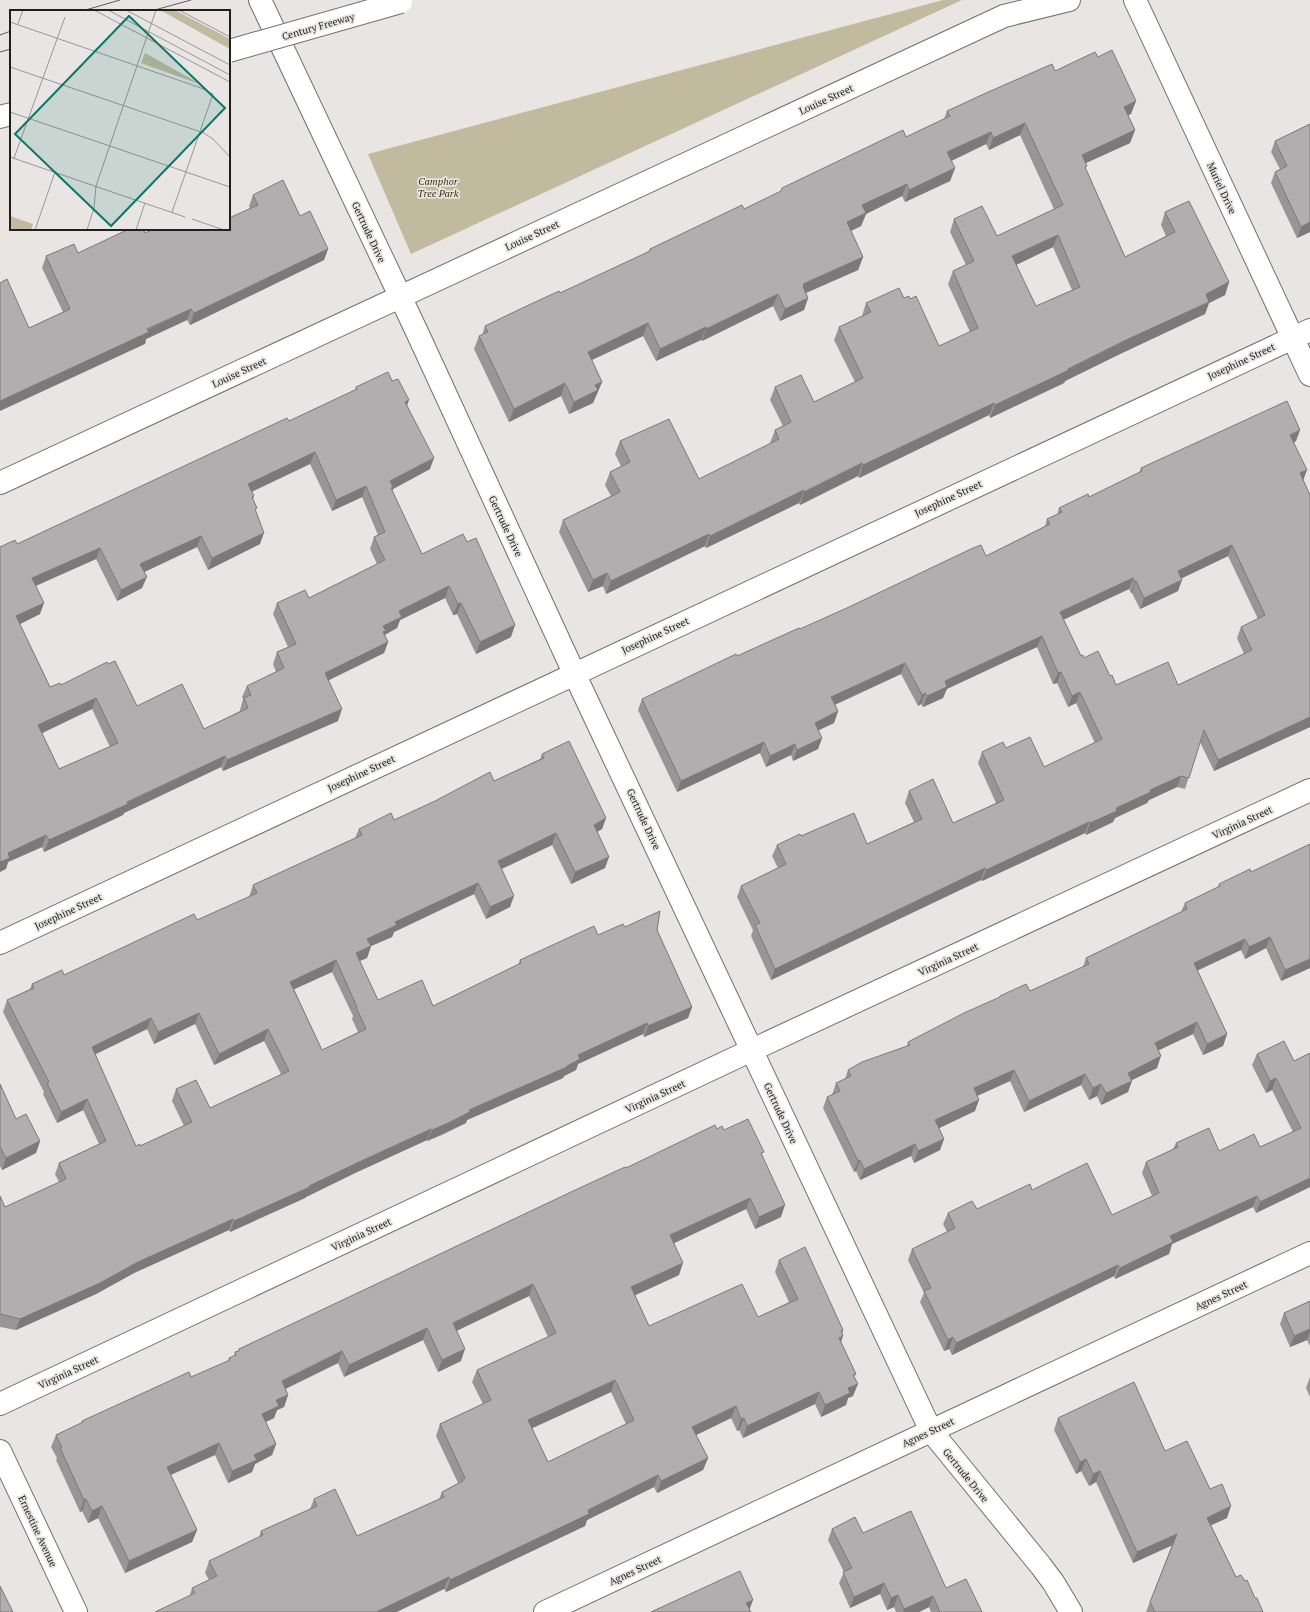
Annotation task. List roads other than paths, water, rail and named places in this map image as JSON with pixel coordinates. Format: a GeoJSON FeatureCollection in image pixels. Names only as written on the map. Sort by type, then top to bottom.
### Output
{"type":"FeatureCollection","features":[{"type":"Feature","properties":{"kind":"main road","name":"Gertrude Drive"},"geometry":{"type":"LineString","coordinates":[[260,0],[930,1431],[1041,1566],[1053,1582],[1071,1612]]}},
{"type":"Feature","properties":{"kind":"main road","name":"Louise Street"},"geometry":{"type":"LineString","coordinates":[[0,483],[1004,16],[1069,0]]}},
{"type":"Feature","properties":{"kind":"main road","name":"Muriel Drive"},"geometry":{"type":"LineString","coordinates":[[1135,0],[1301,333],[1310,376]]}},
{"type":"Feature","properties":{"kind":"main road","name":"Century Freeway"},"geometry":{"type":"LineString","coordinates":[[230,51],[404,1]]}},
{"type":"Feature","properties":{"kind":"main road"},"geometry":{"type":"LineString","coordinates":[[0,117],[10,114]]}},
{"type":"Feature","properties":{"kind":"main road","name":"Josephine Street"},"geometry":{"type":"LineString","coordinates":[[0,943],[1301,333]]}},
{"type":"Feature","properties":{"kind":"main road","name":"Virginia Street"},"geometry":{"type":"LineString","coordinates":[[0,1404],[752,1050],[1310,790]]}},
{"type":"Feature","properties":{"kind":"main road","name":"Agnes Street"},"geometry":{"type":"LineString","coordinates":[[546,1612],[1310,1253]]}},
{"type":"Feature","properties":{"kind":"main road","name":"Ernestine Avenue"},"geometry":{"type":"LineString","coordinates":[[0,1451],[76,1612]]}},
{"type":"Feature","properties":{"kind":"tram line"},"geometry":{"type":"LineString","coordinates":[[85,10],[120,0]]}},
{"type":"Feature","properties":{"kind":"tram line"},"geometry":{"type":"LineString","coordinates":[[155,10],[191,0]]}},
{"type":"Feature","properties":{"kind":"tram line"},"geometry":{"type":"LineString","coordinates":[[0,35],[10,31]]}},
{"type":"Feature","properties":{"kind":"tram line"},"geometry":{"type":"LineString","coordinates":[[0,52],[10,49]]}},
{"type":"Feature","properties":{"kind":"park label","name":"Camphor Tree Park"},"geometry":{"type":"Point","coordinates":[438,186]}}]}
